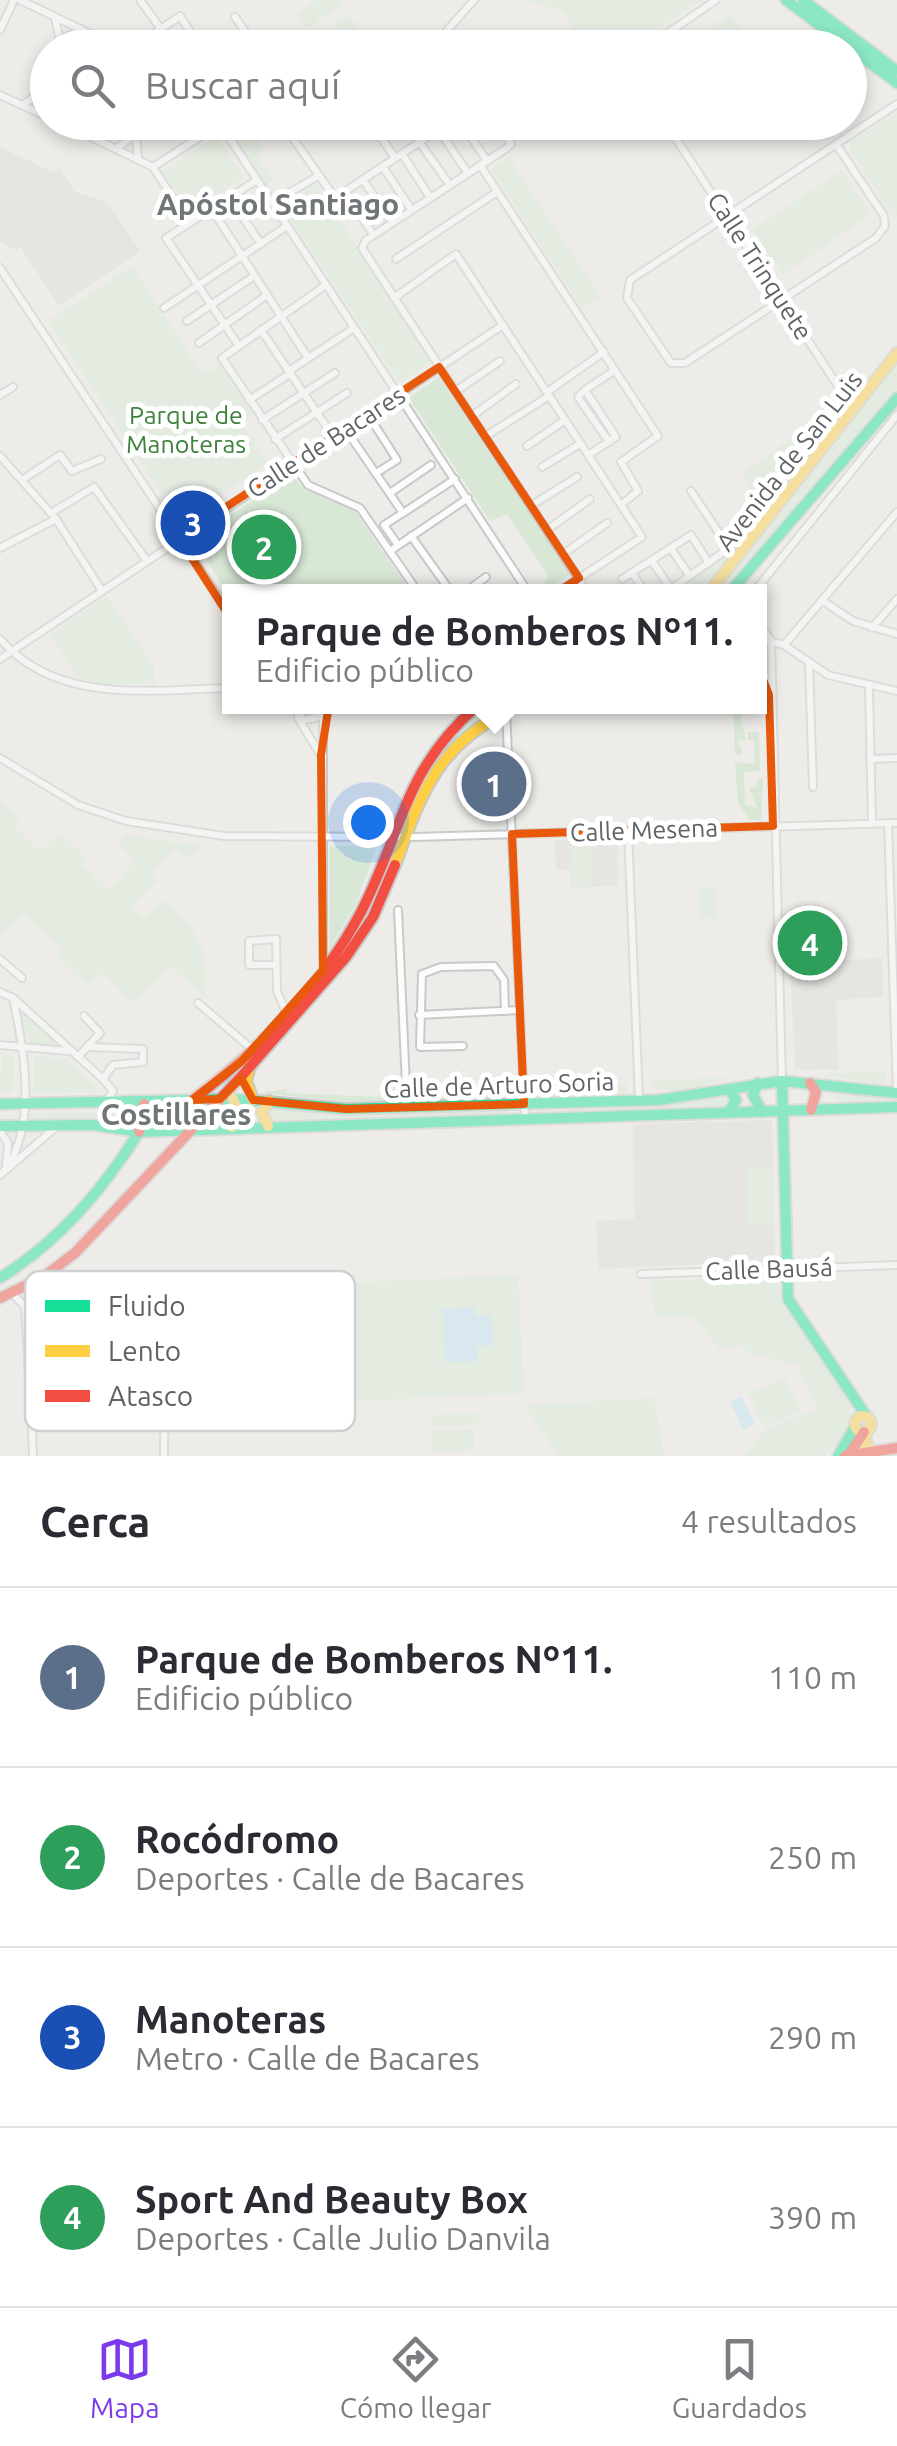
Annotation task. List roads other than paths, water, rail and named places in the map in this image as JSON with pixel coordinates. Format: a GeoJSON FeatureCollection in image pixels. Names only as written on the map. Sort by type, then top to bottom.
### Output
{"type":"FeatureCollection","features":[{"type":"Feature","properties":{"kind":"main road"},"geometry":{"type":"LineString","coordinates":[[786,0],[827,30]]}},
{"type":"Feature","properties":{"kind":"main road"},"geometry":{"type":"LineString","coordinates":[[803,0],[843,30]]}},
{"type":"Feature","properties":{"kind":"main road"},"geometry":{"type":"LineString","coordinates":[[867,48],[897,71]]}},
{"type":"Feature","properties":{"kind":"main road"},"geometry":{"type":"LineString","coordinates":[[867,60],[897,82]]}},
{"type":"Feature","properties":{"kind":"main road","name":"Avenida de San Luis"},"geometry":{"type":"LineString","coordinates":[[716,584],[897,353]]}},
{"type":"Feature","properties":{"kind":"main road","name":"Avenida de San Luis"},"geometry":{"type":"LineString","coordinates":[[737,584],[897,398]]}},
{"type":"Feature","properties":{"kind":"main road"},"geometry":{"type":"LineString","coordinates":[[49,1271],[76,1252],[249,1069],[366,930],[390,878],[410,784],[430,750],[469,714]]}},
{"type":"Feature","properties":{"kind":"main road"},"geometry":{"type":"LineString","coordinates":[[192,1100],[230,1072],[324,970],[364,908],[396,836],[442,756],[460,738],[500,714]]}},
{"type":"Feature","properties":{"kind":"main road"},"geometry":{"type":"LineString","coordinates":[[249,1069],[246,1081],[253,1100]]}},
{"type":"Feature","properties":{"kind":"main road"},"geometry":{"type":"LineString","coordinates":[[782,1080],[787,1268],[793,1312],[856,1397],[866,1447],[874,1451]]}},
{"type":"Feature","properties":{"kind":"main road","name":"Calle de Arturo Soria"},"geometry":{"type":"LineString","coordinates":[[0,1104],[103,1105],[234,1099],[346,1109],[639,1101],[782,1080],[897,1093]]}},
{"type":"Feature","properties":{"kind":"main road"},"geometry":{"type":"LineString","coordinates":[[758,1083],[753,1096],[762,1112]]}},
{"type":"Feature","properties":{"kind":"main road"},"geometry":{"type":"LineString","coordinates":[[810,1083],[816,1092],[811,1110]]}},
{"type":"Feature","properties":{"kind":"main road"},"geometry":{"type":"LineString","coordinates":[[837,1087],[832,1098],[837,1109]]}},
{"type":"Feature","properties":{"kind":"main road"},"geometry":{"type":"LineString","coordinates":[[729,1089],[736,1100],[730,1112]]}},
{"type":"Feature","properties":{"kind":"main road"},"geometry":{"type":"LineString","coordinates":[[232,1127],[238,1111],[234,1099]]}},
{"type":"Feature","properties":{"kind":"main road"},"geometry":{"type":"LineString","coordinates":[[268,1126],[262,1112],[270,1101]]}},
{"type":"Feature","properties":{"kind":"main road"},"geometry":{"type":"LineString","coordinates":[[0,1278],[58,1234],[118,1168],[139,1132],[144,1104]]}},
{"type":"Feature","properties":{"kind":"main road","name":"Calle de Arturo Soria"},"geometry":{"type":"LineString","coordinates":[[0,1128],[139,1132],[897,1107]]}},
{"type":"Feature","properties":{"kind":"main road"},"geometry":{"type":"LineString","coordinates":[[0,1298],[25,1286]]}},
{"type":"Feature","properties":{"kind":"main road"},"geometry":{"type":"LineString","coordinates":[[845,1456],[862,1425]]}},
{"type":"Feature","properties":{"kind":"main road"},"geometry":{"type":"LineString","coordinates":[[845,1456],[897,1448]]}},
{"type":"Feature","properties":{"kind":"street"},"geometry":{"type":"LineString","coordinates":[[0,30],[17,0],[80,29]]}},
{"type":"Feature","properties":{"kind":"street"},"geometry":{"type":"LineString","coordinates":[[140,0],[161,29],[180,16],[189,30]]}},
{"type":"Feature","properties":{"kind":"street"},"geometry":{"type":"LineString","coordinates":[[447,30],[474,0]]}},
{"type":"Feature","properties":{"kind":"street"},"geometry":{"type":"LineString","coordinates":[[672,30],[716,0]]}},
{"type":"Feature","properties":{"kind":"street"},"geometry":{"type":"LineString","coordinates":[[235,16],[244,30]]}},
{"type":"Feature","properties":{"kind":"street"},"geometry":{"type":"LineString","coordinates":[[54,17],[55,30]]}},
{"type":"Feature","properties":{"kind":"street"},"geometry":{"type":"LineString","coordinates":[[0,94],[30,109]]}},
{"type":"Feature","properties":{"kind":"street"},"geometry":{"type":"LineString","coordinates":[[22,105],[30,100]]}},
{"type":"Feature","properties":{"kind":"street"},"geometry":{"type":"LineString","coordinates":[[867,124],[897,104]]}},
{"type":"Feature","properties":{"kind":"street"},"geometry":{"type":"LineString","coordinates":[[99,140],[153,167],[188,223]]}},
{"type":"Feature","properties":{"kind":"street"},"geometry":{"type":"LineString","coordinates":[[116,148],[129,140]]}},
{"type":"Feature","properties":{"kind":"street"},"geometry":{"type":"LineString","coordinates":[[136,140],[138,158]]}},
{"type":"Feature","properties":{"kind":"street"},"geometry":{"type":"LineString","coordinates":[[153,167],[194,140]]}},
{"type":"Feature","properties":{"kind":"street"},"geometry":{"type":"LineString","coordinates":[[231,140],[523,584]]}},
{"type":"Feature","properties":{"kind":"street"},"geometry":{"type":"LineString","coordinates":[[294,140],[335,198],[423,140]]}},
{"type":"Feature","properties":{"kind":"street"},"geometry":{"type":"LineString","coordinates":[[383,140],[428,194]]}},
{"type":"Feature","properties":{"kind":"street"},"geometry":{"type":"LineString","coordinates":[[445,140],[466,169]]}},
{"type":"Feature","properties":{"kind":"street"},"geometry":{"type":"LineString","coordinates":[[471,140],[497,192],[658,436],[621,462],[638,491],[621,505]]}},
{"type":"Feature","properties":{"kind":"street"},"geometry":{"type":"LineString","coordinates":[[509,140],[511,144],[363,243],[394,298],[583,584]]}},
{"type":"Feature","properties":{"kind":"street","name":"Calle Trinquete"},"geometry":{"type":"LineString","coordinates":[[677,140],[854,410]]}},
{"type":"Feature","properties":{"kind":"street"},"geometry":{"type":"LineString","coordinates":[[836,144],[878,204],[885,226],[876,238],[680,365],[671,363],[626,298],[630,280],[727,217],[836,144],[842,140]]}},
{"type":"Feature","properties":{"kind":"street"},"geometry":{"type":"LineString","coordinates":[[420,142],[446,181]]}},
{"type":"Feature","properties":{"kind":"street"},"geometry":{"type":"LineString","coordinates":[[383,167],[409,206]]}},
{"type":"Feature","properties":{"kind":"street"},"geometry":{"type":"LineString","coordinates":[[272,203],[318,176]]}},
{"type":"Feature","properties":{"kind":"street"},"geometry":{"type":"LineString","coordinates":[[239,346],[166,238],[257,180]]}},
{"type":"Feature","properties":{"kind":"street"},"geometry":{"type":"LineString","coordinates":[[363,180],[390,218]]}},
{"type":"Feature","properties":{"kind":"street"},"geometry":{"type":"LineString","coordinates":[[345,192],[371,231]]}},
{"type":"Feature","properties":{"kind":"street"},"geometry":{"type":"LineString","coordinates":[[396,259],[497,192]]}},
{"type":"Feature","properties":{"kind":"street"},"geometry":{"type":"LineString","coordinates":[[230,197],[261,244]]}},
{"type":"Feature","properties":{"kind":"street"},"geometry":{"type":"LineString","coordinates":[[211,208],[308,358]]}},
{"type":"Feature","properties":{"kind":"street"},"geometry":{"type":"LineString","coordinates":[[164,308],[287,226]]}},
{"type":"Feature","properties":{"kind":"street"},"geometry":{"type":"LineString","coordinates":[[394,298],[456,254],[642,537],[570,584]]}},
{"type":"Feature","properties":{"kind":"street"},"geometry":{"type":"LineString","coordinates":[[0,268],[222,603]]}},
{"type":"Feature","properties":{"kind":"street"},"geometry":{"type":"LineString","coordinates":[[187,321],[254,276]]}},
{"type":"Feature","properties":{"kind":"street"},"geometry":{"type":"LineString","coordinates":[[326,285],[222,358],[308,485],[360,508],[413,584]]}},
{"type":"Feature","properties":{"kind":"street"},"geometry":{"type":"LineString","coordinates":[[199,344],[268,295]]}},
{"type":"Feature","properties":{"kind":"street","name":"Calle de Bacares"},"geometry":{"type":"LineString","coordinates":[[0,659],[503,325]]}},
{"type":"Feature","properties":{"kind":"street"},"geometry":{"type":"LineString","coordinates":[[249,400],[354,328]]}},
{"type":"Feature","properties":{"kind":"street"},"geometry":{"type":"LineString","coordinates":[[261,330],[332,435]]}},
{"type":"Feature","properties":{"kind":"street"},"geometry":{"type":"LineString","coordinates":[[486,436],[604,352]]}},
{"type":"Feature","properties":{"kind":"street"},"geometry":{"type":"LineString","coordinates":[[456,391],[500,361]]}},
{"type":"Feature","properties":{"kind":"street"},"geometry":{"type":"LineString","coordinates":[[588,455],[616,437],[585,390],[615,370]]}},
{"type":"Feature","properties":{"kind":"street"},"geometry":{"type":"LineString","coordinates":[[262,420],[335,372]]}},
{"type":"Feature","properties":{"kind":"street"},"geometry":{"type":"LineString","coordinates":[[472,416],[516,384]]}},
{"type":"Feature","properties":{"kind":"street"},"geometry":{"type":"LineString","coordinates":[[0,395],[13,387]]}},
{"type":"Feature","properties":{"kind":"street"},"geometry":{"type":"LineString","coordinates":[[275,439],[347,393]]}},
{"type":"Feature","properties":{"kind":"street"},"geometry":{"type":"LineString","coordinates":[[367,413],[396,460],[376,473]]}},
{"type":"Feature","properties":{"kind":"street"},"geometry":{"type":"LineString","coordinates":[[760,584],[897,415]]}},
{"type":"Feature","properties":{"kind":"street"},"geometry":{"type":"LineString","coordinates":[[526,446],[565,420]]}},
{"type":"Feature","properties":{"kind":"street"},"geometry":{"type":"LineString","coordinates":[[344,427],[403,513]]}},
{"type":"Feature","properties":{"kind":"street"},"geometry":{"type":"LineString","coordinates":[[542,467],[580,444]]}},
{"type":"Feature","properties":{"kind":"street"},"geometry":{"type":"LineString","coordinates":[[0,456],[54,516],[102,590]]}},
{"type":"Feature","properties":{"kind":"street"},"geometry":{"type":"LineString","coordinates":[[22,480],[60,456],[72,472],[101,459]]}},
{"type":"Feature","properties":{"kind":"street"},"geometry":{"type":"LineString","coordinates":[[390,493],[432,465]]}},
{"type":"Feature","properties":{"kind":"street"},"geometry":{"type":"LineString","coordinates":[[532,505],[577,477]]}},
{"type":"Feature","properties":{"kind":"street"},"geometry":{"type":"LineString","coordinates":[[398,545],[384,525],[455,479]]}},
{"type":"Feature","properties":{"kind":"street"},"geometry":{"type":"LineString","coordinates":[[0,548],[94,487],[148,561]]}},
{"type":"Feature","properties":{"kind":"street"},"geometry":{"type":"LineString","coordinates":[[678,584],[729,548],[691,491]]}},
{"type":"Feature","properties":{"kind":"street"},"geometry":{"type":"LineString","coordinates":[[390,551],[468,498]]}},
{"type":"Feature","properties":{"kind":"street"},"geometry":{"type":"LineString","coordinates":[[547,530],[590,500]]}},
{"type":"Feature","properties":{"kind":"street"},"geometry":{"type":"LineString","coordinates":[[784,645],[895,517]]}},
{"type":"Feature","properties":{"kind":"street"},"geometry":{"type":"LineString","coordinates":[[563,554],[607,523]]}},
{"type":"Feature","properties":{"kind":"street"},"geometry":{"type":"LineString","coordinates":[[622,579],[692,535],[708,562]]}},
{"type":"Feature","properties":{"kind":"street"},"geometry":{"type":"LineString","coordinates":[[412,536],[445,584]]}},
{"type":"Feature","properties":{"kind":"street"},"geometry":{"type":"LineString","coordinates":[[671,549],[690,576]]}},
{"type":"Feature","properties":{"kind":"street"},"geometry":{"type":"LineString","coordinates":[[652,561],[665,584]]}},
{"type":"Feature","properties":{"kind":"street"},"geometry":{"type":"LineString","coordinates":[[632,573],[640,584]]}},
{"type":"Feature","properties":{"kind":"street"},"geometry":{"type":"LineString","coordinates":[[476,584],[486,577]]}},
{"type":"Feature","properties":{"kind":"street"},"geometry":{"type":"LineString","coordinates":[[872,629],[897,599]]}},
{"type":"Feature","properties":{"kind":"street"},"geometry":{"type":"LineString","coordinates":[[823,600],[872,629],[897,634]]}},
{"type":"Feature","properties":{"kind":"street"},"geometry":{"type":"LineString","coordinates":[[767,634],[772,640],[770,695],[782,1080]]}},
{"type":"Feature","properties":{"kind":"street"},"geometry":{"type":"LineString","coordinates":[[0,638],[11,652],[45,674],[78,686],[113,690],[222,688]]}},
{"type":"Feature","properties":{"kind":"street"},"geometry":{"type":"LineString","coordinates":[[767,639],[784,645],[828,675],[897,691]]}},
{"type":"Feature","properties":{"kind":"street"},"geometry":{"type":"LineString","coordinates":[[808,663],[813,787]]}},
{"type":"Feature","properties":{"kind":"street"},"geometry":{"type":"LineString","coordinates":[[767,684],[770,695]]}},
{"type":"Feature","properties":{"kind":"street"},"geometry":{"type":"LineString","coordinates":[[869,687],[872,824]]}},
{"type":"Feature","properties":{"kind":"street"},"geometry":{"type":"LineString","coordinates":[[295,714],[321,755]]}},
{"type":"Feature","properties":{"kind":"street"},"geometry":{"type":"LineString","coordinates":[[323,714],[324,970]]}},
{"type":"Feature","properties":{"kind":"street"},"geometry":{"type":"LineString","coordinates":[[510,714],[525,1118]]}},
{"type":"Feature","properties":{"kind":"street","name":"Calle Mesena"},"geometry":{"type":"LineString","coordinates":[[0,758],[78,805],[126,821],[224,836],[512,834],[897,823]]}},
{"type":"Feature","properties":{"kind":"street"},"geometry":{"type":"LineString","coordinates":[[870,759],[897,758]]}},
{"type":"Feature","properties":{"kind":"street"},"geometry":{"type":"LineString","coordinates":[[888,823],[897,1093]]}},
{"type":"Feature","properties":{"kind":"street"},"geometry":{"type":"LineString","coordinates":[[628,831],[639,1101]]}},
{"type":"Feature","properties":{"kind":"street"},"geometry":{"type":"LineString","coordinates":[[398,910],[407,1108]]}},
{"type":"Feature","properties":{"kind":"street"},"geometry":{"type":"LineString","coordinates":[[276,965],[249,965],[249,941],[276,939],[277,991],[286,1012]]}},
{"type":"Feature","properties":{"kind":"street"},"geometry":{"type":"LineString","coordinates":[[0,959],[22,978]]}},
{"type":"Feature","properties":{"kind":"street"},"geometry":{"type":"LineString","coordinates":[[464,1046],[420,1047],[422,974],[441,967],[488,964],[504,980],[505,1011]]}},
{"type":"Feature","properties":{"kind":"street"},"geometry":{"type":"LineString","coordinates":[[0,992],[13,998],[103,1079],[113,1091],[103,1105]]}},
{"type":"Feature","properties":{"kind":"street"},"geometry":{"type":"LineString","coordinates":[[2,1173],[17,1154],[22,1106],[24,1049],[13,998]]}},
{"type":"Feature","properties":{"kind":"street"},"geometry":{"type":"LineString","coordinates":[[198,1002],[252,1049]]}},
{"type":"Feature","properties":{"kind":"street"},"geometry":{"type":"LineString","coordinates":[[419,1015],[520,1010]]}},
{"type":"Feature","properties":{"kind":"street"},"geometry":{"type":"LineString","coordinates":[[78,1056],[100,1034],[84,1016]]}},
{"type":"Feature","properties":{"kind":"street"},"geometry":{"type":"LineString","coordinates":[[0,1045],[68,1051]]}},
{"type":"Feature","properties":{"kind":"street"},"geometry":{"type":"LineString","coordinates":[[89,1047],[143,1049],[143,1062],[113,1065],[103,1079]]}},
{"type":"Feature","properties":{"kind":"street"},"geometry":{"type":"LineString","coordinates":[[2,1173],[56,1127]]}},
{"type":"Feature","properties":{"kind":"street"},"geometry":{"type":"LineString","coordinates":[[0,1128],[8,1142],[2,1173]]}},
{"type":"Feature","properties":{"kind":"street","name":"Calle Bausá"},"geometry":{"type":"LineString","coordinates":[[641,1274],[897,1265]]}},
{"type":"Feature","properties":{"kind":"street"},"geometry":{"type":"LineString","coordinates":[[12,1293],[25,1307]]}},
{"type":"Feature","properties":{"kind":"street"},"geometry":{"type":"LineString","coordinates":[[32,1431],[33,1456]]}},
{"type":"Feature","properties":{"kind":"street"},"geometry":{"type":"LineString","coordinates":[[163,1431],[164,1456]]}},
{"type":"Feature","properties":{"kind":"water"},"geometry":{"type":"Polygon","coordinates":[[[475,1307],[476,1316],[491,1315],[493,1345],[477,1346],[478,1361],[445,1362],[443,1309],[475,1307]]]}},
{"type":"Feature","properties":{"kind":"water"},"geometry":{"type":"Polygon","coordinates":[[[741,1396],[755,1424],[743,1430],[730,1401],[741,1396]]]}},
{"type":"Feature","properties":{"kind":"place","name":"Manoteras"},"geometry":{"type":"Point","coordinates":[193,523]}},
{"type":"Feature","properties":{"kind":"place","name":"Rocódromo"},"geometry":{"type":"Point","coordinates":[264,547]}},
{"type":"Feature","properties":{"kind":"place","name":"Parque de Bomberos Nº11."},"geometry":{"type":"Point","coordinates":[494,784]}},
{"type":"Feature","properties":{"kind":"place","name":"Sport And Beauty Box"},"geometry":{"type":"Point","coordinates":[810,943]}},
{"type":"Feature","properties":{"kind":"district","name":"Apóstol Santiago"},"geometry":{"type":"Point","coordinates":[278,205]}},
{"type":"Feature","properties":{"kind":"district","name":"Costillares"},"geometry":{"type":"Point","coordinates":[176,1115]}},
{"type":"Feature","properties":{"kind":"park label","name":"Parque de Manoteras"},"geometry":{"type":"Point","coordinates":[186,430]}}]}
